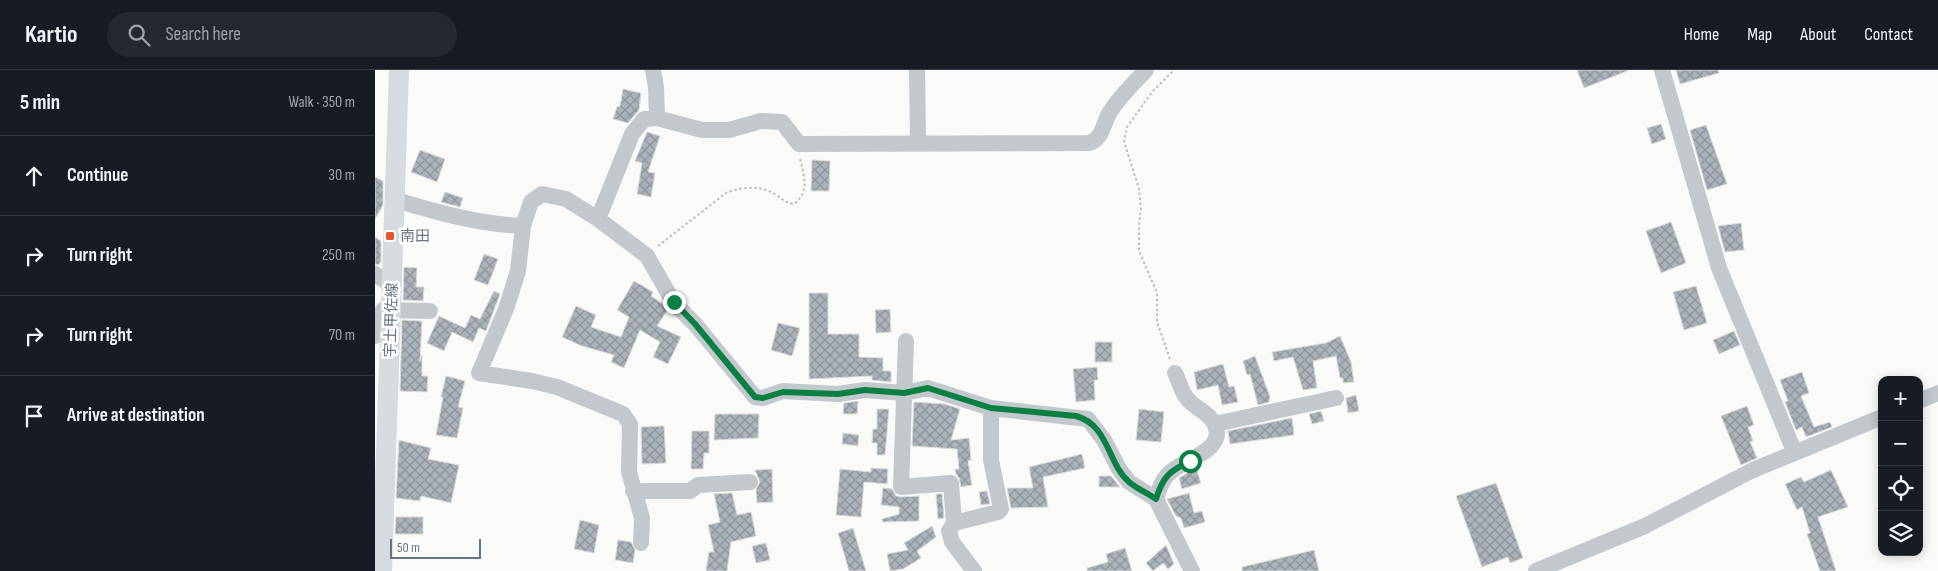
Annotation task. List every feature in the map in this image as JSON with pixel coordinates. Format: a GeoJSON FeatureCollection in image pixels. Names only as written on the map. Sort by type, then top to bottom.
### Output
{"type":"FeatureCollection","features":[{"type":"Feature","properties":{"kind":"main road","name":"宇土甲佐線"},"geometry":{"type":"LineString","coordinates":[[382,571],[381,432],[391,309],[399,70]]}},
{"type":"Feature","properties":{"kind":"street"},"geometry":{"type":"LineString","coordinates":[[653,70],[656,87],[657,118]]}},
{"type":"Feature","properties":{"kind":"street"},"geometry":{"type":"LineString","coordinates":[[917,70],[918,142]]}},
{"type":"Feature","properties":{"kind":"street"},"geometry":{"type":"LineString","coordinates":[[598,218],[632,134],[644,119],[657,118],[702,130],[729,130],[761,121],[782,122],[799,144],[1095,141],[1110,112],[1146,70]]}},
{"type":"Feature","properties":{"kind":"street"},"geometry":{"type":"LineString","coordinates":[[1662,70],[1719,268],[1794,451]]}},
{"type":"Feature","properties":{"kind":"street"},"geometry":{"type":"LineString","coordinates":[[641,543],[642,518],[629,472],[630,424],[623,414],[557,387],[532,381],[479,374],[506,309],[518,271],[523,226],[531,202],[542,194],[566,199],[598,218],[647,256],[674,302],[695,324],[755,397],[763,398],[783,392],[838,394],[865,390],[904,393],[928,388],[991,408],[1088,419],[1105,440],[1119,469],[1129,482],[1156,499],[1192,571]]}},
{"type":"Feature","properties":{"kind":"street"},"geometry":{"type":"LineString","coordinates":[[396,200],[453,217],[497,225],[523,226]]}},
{"type":"Feature","properties":{"kind":"street"},"geometry":{"type":"LineString","coordinates":[[375,274],[392,286]]}},
{"type":"Feature","properties":{"kind":"street"},"geometry":{"type":"LineString","coordinates":[[375,336],[383,310],[430,311]]}},
{"type":"Feature","properties":{"kind":"street"},"geometry":{"type":"LineString","coordinates":[[906,342],[901,487],[951,483],[954,523],[949,531],[952,542],[974,571]]}},
{"type":"Feature","properties":{"kind":"street"},"geometry":{"type":"LineString","coordinates":[[1156,499],[1162,481],[1173,470],[1208,451],[1215,439],[1215,424],[1204,410],[1187,399],[1175,373]]}},
{"type":"Feature","properties":{"kind":"street"},"geometry":{"type":"LineString","coordinates":[[1923,399],[1938,393]]}},
{"type":"Feature","properties":{"kind":"street"},"geometry":{"type":"LineString","coordinates":[[1215,424],[1336,398]]}},
{"type":"Feature","properties":{"kind":"street"},"geometry":{"type":"LineString","coordinates":[[954,523],[998,512],[1001,509],[991,460],[991,408]]}},
{"type":"Feature","properties":{"kind":"street"},"geometry":{"type":"LineString","coordinates":[[1536,571],[1645,526],[1794,451],[1878,418]]}},
{"type":"Feature","properties":{"kind":"street"},"geometry":{"type":"LineString","coordinates":[[633,491],[690,491],[698,485],[749,482]]}},
{"type":"Feature","properties":{"kind":"path"},"geometry":{"type":"LineString","coordinates":[[1174,70],[1152,92],[1127,127],[1124,141],[1139,189],[1141,209],[1139,251],[1157,293],[1157,322],[1175,373]]}},
{"type":"Feature","properties":{"kind":"path"},"geometry":{"type":"LineString","coordinates":[[647,256],[677,230],[726,193],[737,188],[761,189],[772,192],[788,203],[794,204],[803,195],[805,187],[799,144]]}},
{"type":"Feature","properties":{"kind":"building"},"geometry":{"type":"Polygon","coordinates":[[[1577,70],[1627,70],[1627,71],[1584,88],[1577,70]]]}},
{"type":"Feature","properties":{"kind":"building"},"geometry":{"type":"Polygon","coordinates":[[[1676,70],[1718,70],[1719,73],[1680,84],[1676,70]]]}},
{"type":"Feature","properties":{"kind":"building"},"geometry":{"type":"Polygon","coordinates":[[[623,89],[641,93],[639,110],[628,123],[613,119],[617,107],[620,106],[623,89]]]}},
{"type":"Feature","properties":{"kind":"building"},"geometry":{"type":"Polygon","coordinates":[[[1661,124],[1666,139],[1652,144],[1647,128],[1661,124]]]}},
{"type":"Feature","properties":{"kind":"building"},"geometry":{"type":"Polygon","coordinates":[[[1706,125],[1727,184],[1707,190],[1690,130],[1706,125]]]}},
{"type":"Feature","properties":{"kind":"building"},"geometry":{"type":"Polygon","coordinates":[[[647,132],[660,136],[648,172],[655,173],[651,197],[637,194],[642,163],[635,161],[647,132]]]}},
{"type":"Feature","properties":{"kind":"building"},"geometry":{"type":"Polygon","coordinates":[[[420,150],[445,159],[437,182],[411,172],[420,150]]]}},
{"type":"Feature","properties":{"kind":"building"},"geometry":{"type":"Polygon","coordinates":[[[812,160],[830,161],[829,191],[811,191],[812,160]]]}},
{"type":"Feature","properties":{"kind":"building"},"geometry":{"type":"Polygon","coordinates":[[[375,177],[383,181],[383,205],[375,219],[375,177]]]}},
{"type":"Feature","properties":{"kind":"building"},"geometry":{"type":"Polygon","coordinates":[[[445,192],[463,198],[460,207],[441,202],[445,192]]]}},
{"type":"Feature","properties":{"kind":"building"},"geometry":{"type":"Polygon","coordinates":[[[1671,222],[1686,263],[1661,273],[1646,231],[1671,222]]]}},
{"type":"Feature","properties":{"kind":"building"},"geometry":{"type":"Polygon","coordinates":[[[1741,223],[1744,250],[1725,252],[1718,226],[1741,223]]]}},
{"type":"Feature","properties":{"kind":"building"},"geometry":{"type":"Polygon","coordinates":[[[375,237],[381,241],[381,262],[378,265],[375,264],[375,237]]]}},
{"type":"Feature","properties":{"kind":"building"},"geometry":{"type":"Polygon","coordinates":[[[484,254],[498,259],[488,285],[474,280],[484,254]]]}},
{"type":"Feature","properties":{"kind":"building"},"geometry":{"type":"Polygon","coordinates":[[[404,267],[417,268],[416,287],[424,287],[423,301],[403,300],[404,267]]]}},
{"type":"Feature","properties":{"kind":"building"},"geometry":{"type":"Polygon","coordinates":[[[634,281],[653,292],[651,296],[663,304],[667,311],[657,326],[681,337],[668,364],[653,357],[660,342],[640,330],[624,368],[611,362],[614,355],[582,346],[562,337],[576,306],[596,315],[591,327],[621,337],[629,317],[617,310],[634,281]]]}},
{"type":"Feature","properties":{"kind":"building"},"geometry":{"type":"Polygon","coordinates":[[[1696,286],[1707,323],[1684,330],[1673,292],[1696,286]]]}},
{"type":"Feature","properties":{"kind":"building"},"geometry":{"type":"Polygon","coordinates":[[[494,291],[500,294],[486,331],[479,328],[473,342],[452,332],[444,351],[427,343],[439,316],[465,328],[471,315],[480,319],[494,291]]]}},
{"type":"Feature","properties":{"kind":"building"},"geometry":{"type":"Polygon","coordinates":[[[809,293],[828,293],[828,334],[859,334],[859,357],[883,358],[883,371],[891,371],[891,382],[872,380],[872,376],[809,379],[809,293]]]}},
{"type":"Feature","properties":{"kind":"building"},"geometry":{"type":"Polygon","coordinates":[[[890,309],[891,332],[876,333],[875,310],[890,309]]]}},
{"type":"Feature","properties":{"kind":"building"},"geometry":{"type":"Polygon","coordinates":[[[402,320],[422,321],[420,361],[422,355],[422,376],[428,376],[427,392],[400,391],[402,320]]]}},
{"type":"Feature","properties":{"kind":"building"},"geometry":{"type":"Polygon","coordinates":[[[778,323],[800,328],[792,356],[771,350],[778,323]]]}},
{"type":"Feature","properties":{"kind":"building"},"geometry":{"type":"Polygon","coordinates":[[[1734,331],[1740,345],[1719,354],[1713,340],[1734,331]]]}},
{"type":"Feature","properties":{"kind":"building"},"geometry":{"type":"Polygon","coordinates":[[[1340,336],[1351,362],[1354,382],[1343,383],[1343,378],[1340,378],[1336,356],[1313,361],[1317,388],[1303,390],[1293,357],[1274,361],[1272,352],[1326,343],[1340,336]]]}},
{"type":"Feature","properties":{"kind":"building"},"geometry":{"type":"Polygon","coordinates":[[[1095,342],[1112,342],[1112,362],[1095,362],[1095,342]]]}},
{"type":"Feature","properties":{"kind":"building"},"geometry":{"type":"Polygon","coordinates":[[[1255,356],[1270,397],[1269,402],[1258,405],[1250,374],[1247,375],[1243,361],[1255,356]]]}},
{"type":"Feature","properties":{"kind":"building"},"geometry":{"type":"Polygon","coordinates":[[[1223,364],[1229,387],[1234,386],[1238,402],[1222,405],[1218,385],[1197,390],[1194,372],[1223,364]]]}},
{"type":"Feature","properties":{"kind":"building"},"geometry":{"type":"Polygon","coordinates":[[[1097,367],[1098,380],[1094,380],[1095,400],[1076,402],[1073,369],[1097,367]]]}},
{"type":"Feature","properties":{"kind":"building"},"geometry":{"type":"Polygon","coordinates":[[[1802,372],[1809,393],[1801,396],[1814,427],[1830,422],[1832,427],[1806,437],[1802,427],[1796,430],[1785,402],[1788,401],[1780,380],[1802,372]]]}},
{"type":"Feature","properties":{"kind":"building"},"geometry":{"type":"Polygon","coordinates":[[[446,376],[465,381],[458,407],[463,408],[457,438],[436,435],[446,376]]]}},
{"type":"Feature","properties":{"kind":"building"},"geometry":{"type":"Polygon","coordinates":[[[1356,395],[1359,411],[1348,413],[1346,398],[1356,395]]]}},
{"type":"Feature","properties":{"kind":"building"},"geometry":{"type":"Polygon","coordinates":[[[858,401],[857,414],[843,414],[844,403],[858,401]]]}},
{"type":"Feature","properties":{"kind":"building"},"geometry":{"type":"Polygon","coordinates":[[[914,402],[945,404],[960,409],[951,440],[969,438],[971,460],[968,461],[972,485],[961,487],[955,469],[959,469],[957,449],[912,446],[914,402]]]}},
{"type":"Feature","properties":{"kind":"building"},"geometry":{"type":"Polygon","coordinates":[[[1747,406],[1754,425],[1748,427],[1753,441],[1750,442],[1757,458],[1741,465],[1721,416],[1747,406]]]}},
{"type":"Feature","properties":{"kind":"building"},"geometry":{"type":"Polygon","coordinates":[[[877,409],[889,409],[885,455],[877,455],[877,443],[872,443],[873,429],[877,429],[877,409]]]}},
{"type":"Feature","properties":{"kind":"building"},"geometry":{"type":"Polygon","coordinates":[[[1139,409],[1164,412],[1161,442],[1136,440],[1139,409]]]}},
{"type":"Feature","properties":{"kind":"building"},"geometry":{"type":"Polygon","coordinates":[[[1321,411],[1324,421],[1312,424],[1309,414],[1321,411]]]}},
{"type":"Feature","properties":{"kind":"building"},"geometry":{"type":"Polygon","coordinates":[[[715,414],[759,414],[758,438],[714,440],[715,414]]]}},
{"type":"Feature","properties":{"kind":"building"},"geometry":{"type":"Polygon","coordinates":[[[1292,418],[1294,435],[1230,444],[1228,431],[1292,418]]]}},
{"type":"Feature","properties":{"kind":"building"},"geometry":{"type":"Polygon","coordinates":[[[664,426],[666,463],[642,464],[641,427],[664,426]]]}},
{"type":"Feature","properties":{"kind":"building"},"geometry":{"type":"Polygon","coordinates":[[[692,431],[709,431],[709,453],[704,453],[703,469],[691,469],[692,431]]]}},
{"type":"Feature","properties":{"kind":"building"},"geometry":{"type":"Polygon","coordinates":[[[843,433],[859,435],[858,446],[842,444],[843,433]]]}},
{"type":"Feature","properties":{"kind":"building"},"geometry":{"type":"Polygon","coordinates":[[[399,440],[431,448],[428,459],[459,465],[451,503],[421,496],[420,501],[396,498],[399,440]]]}},
{"type":"Feature","properties":{"kind":"building"},"geometry":{"type":"Polygon","coordinates":[[[1082,454],[1085,468],[1043,477],[1048,507],[1011,508],[1007,488],[1033,488],[1029,467],[1082,454]]]}},
{"type":"Feature","properties":{"kind":"building"},"geometry":{"type":"Polygon","coordinates":[[[871,468],[888,469],[887,484],[864,482],[861,517],[836,515],[840,469],[871,472],[871,468]]]}},
{"type":"Feature","properties":{"kind":"building"},"geometry":{"type":"Polygon","coordinates":[[[1196,468],[1201,483],[1182,489],[1179,478],[1196,468]]]}},
{"type":"Feature","properties":{"kind":"building"},"geometry":{"type":"Polygon","coordinates":[[[772,469],[773,502],[757,503],[756,489],[760,482],[755,470],[772,469]]]}},
{"type":"Feature","properties":{"kind":"building"},"geometry":{"type":"Polygon","coordinates":[[[1831,470],[1848,507],[1818,517],[1836,571],[1820,571],[1807,534],[1810,533],[1802,507],[1797,510],[1785,484],[1801,477],[1804,482],[1831,470]]]}},
{"type":"Feature","properties":{"kind":"building"},"geometry":{"type":"Polygon","coordinates":[[[1099,476],[1111,476],[1120,487],[1099,487],[1099,476]]]}},
{"type":"Feature","properties":{"kind":"building"},"geometry":{"type":"Polygon","coordinates":[[[1496,483],[1523,558],[1510,563],[1508,557],[1482,567],[1456,496],[1496,483]]]}},
{"type":"Feature","properties":{"kind":"building"},"geometry":{"type":"Polygon","coordinates":[[[883,488],[892,489],[896,496],[919,496],[919,521],[883,522],[882,519],[899,514],[899,507],[881,505],[883,488]]]}},
{"type":"Feature","properties":{"kind":"building"},"geometry":{"type":"Polygon","coordinates":[[[987,491],[990,504],[981,505],[979,492],[987,491]]]}},
{"type":"Feature","properties":{"kind":"building"},"geometry":{"type":"Polygon","coordinates":[[[732,493],[737,515],[751,512],[756,536],[731,542],[727,571],[706,571],[709,552],[714,552],[708,525],[720,522],[714,494],[732,493]]]}},
{"type":"Feature","properties":{"kind":"building"},"geometry":{"type":"Polygon","coordinates":[[[1189,493],[1194,513],[1202,511],[1205,522],[1184,528],[1181,518],[1176,516],[1167,499],[1189,493]]]}},
{"type":"Feature","properties":{"kind":"building"},"geometry":{"type":"Polygon","coordinates":[[[936,494],[942,494],[944,518],[938,519],[936,494]]]}},
{"type":"Feature","properties":{"kind":"building"},"geometry":{"type":"Polygon","coordinates":[[[396,517],[423,517],[423,534],[395,534],[396,517]]]}},
{"type":"Feature","properties":{"kind":"building"},"geometry":{"type":"Polygon","coordinates":[[[580,520],[599,525],[594,553],[574,549],[580,520]]]}},
{"type":"Feature","properties":{"kind":"building"},"geometry":{"type":"Polygon","coordinates":[[[932,526],[936,537],[917,551],[921,558],[903,569],[890,571],[887,554],[908,550],[904,543],[932,526]]]}},
{"type":"Feature","properties":{"kind":"building"},"geometry":{"type":"Polygon","coordinates":[[[853,528],[866,571],[849,571],[838,533],[853,528]]]}},
{"type":"Feature","properties":{"kind":"building"},"geometry":{"type":"Polygon","coordinates":[[[618,540],[631,542],[635,550],[633,563],[615,560],[618,540]]]}},
{"type":"Feature","properties":{"kind":"building"},"geometry":{"type":"Polygon","coordinates":[[[766,543],[770,560],[756,563],[752,546],[766,543]]]}},
{"type":"Feature","properties":{"kind":"building"},"geometry":{"type":"Polygon","coordinates":[[[1166,545],[1174,564],[1168,569],[1163,563],[1153,571],[1146,563],[1166,545]]]}},
{"type":"Feature","properties":{"kind":"building"},"geometry":{"type":"Polygon","coordinates":[[[1125,548],[1132,571],[1087,571],[1087,568],[1108,562],[1106,554],[1125,548]]]}},
{"type":"Feature","properties":{"kind":"building"},"geometry":{"type":"Polygon","coordinates":[[[1314,550],[1319,571],[1242,571],[1242,567],[1314,550]]]}},
{"type":"Feature","properties":{"kind":"place","name":"南田"},"geometry":{"type":"Point","coordinates":[390,236]}},
{"type":"Feature","properties":{"kind":"route"},"geometry":{"type":"LineString","coordinates":[[674,302],[712,343],[755,397],[763,398],[783,392],[838,394],[865,390],[904,393],[928,388],[991,408],[1076,416],[1088,419],[1105,440],[1119,469],[1129,482],[1156,499],[1162,481],[1173,470],[1190,461]]}}]}
